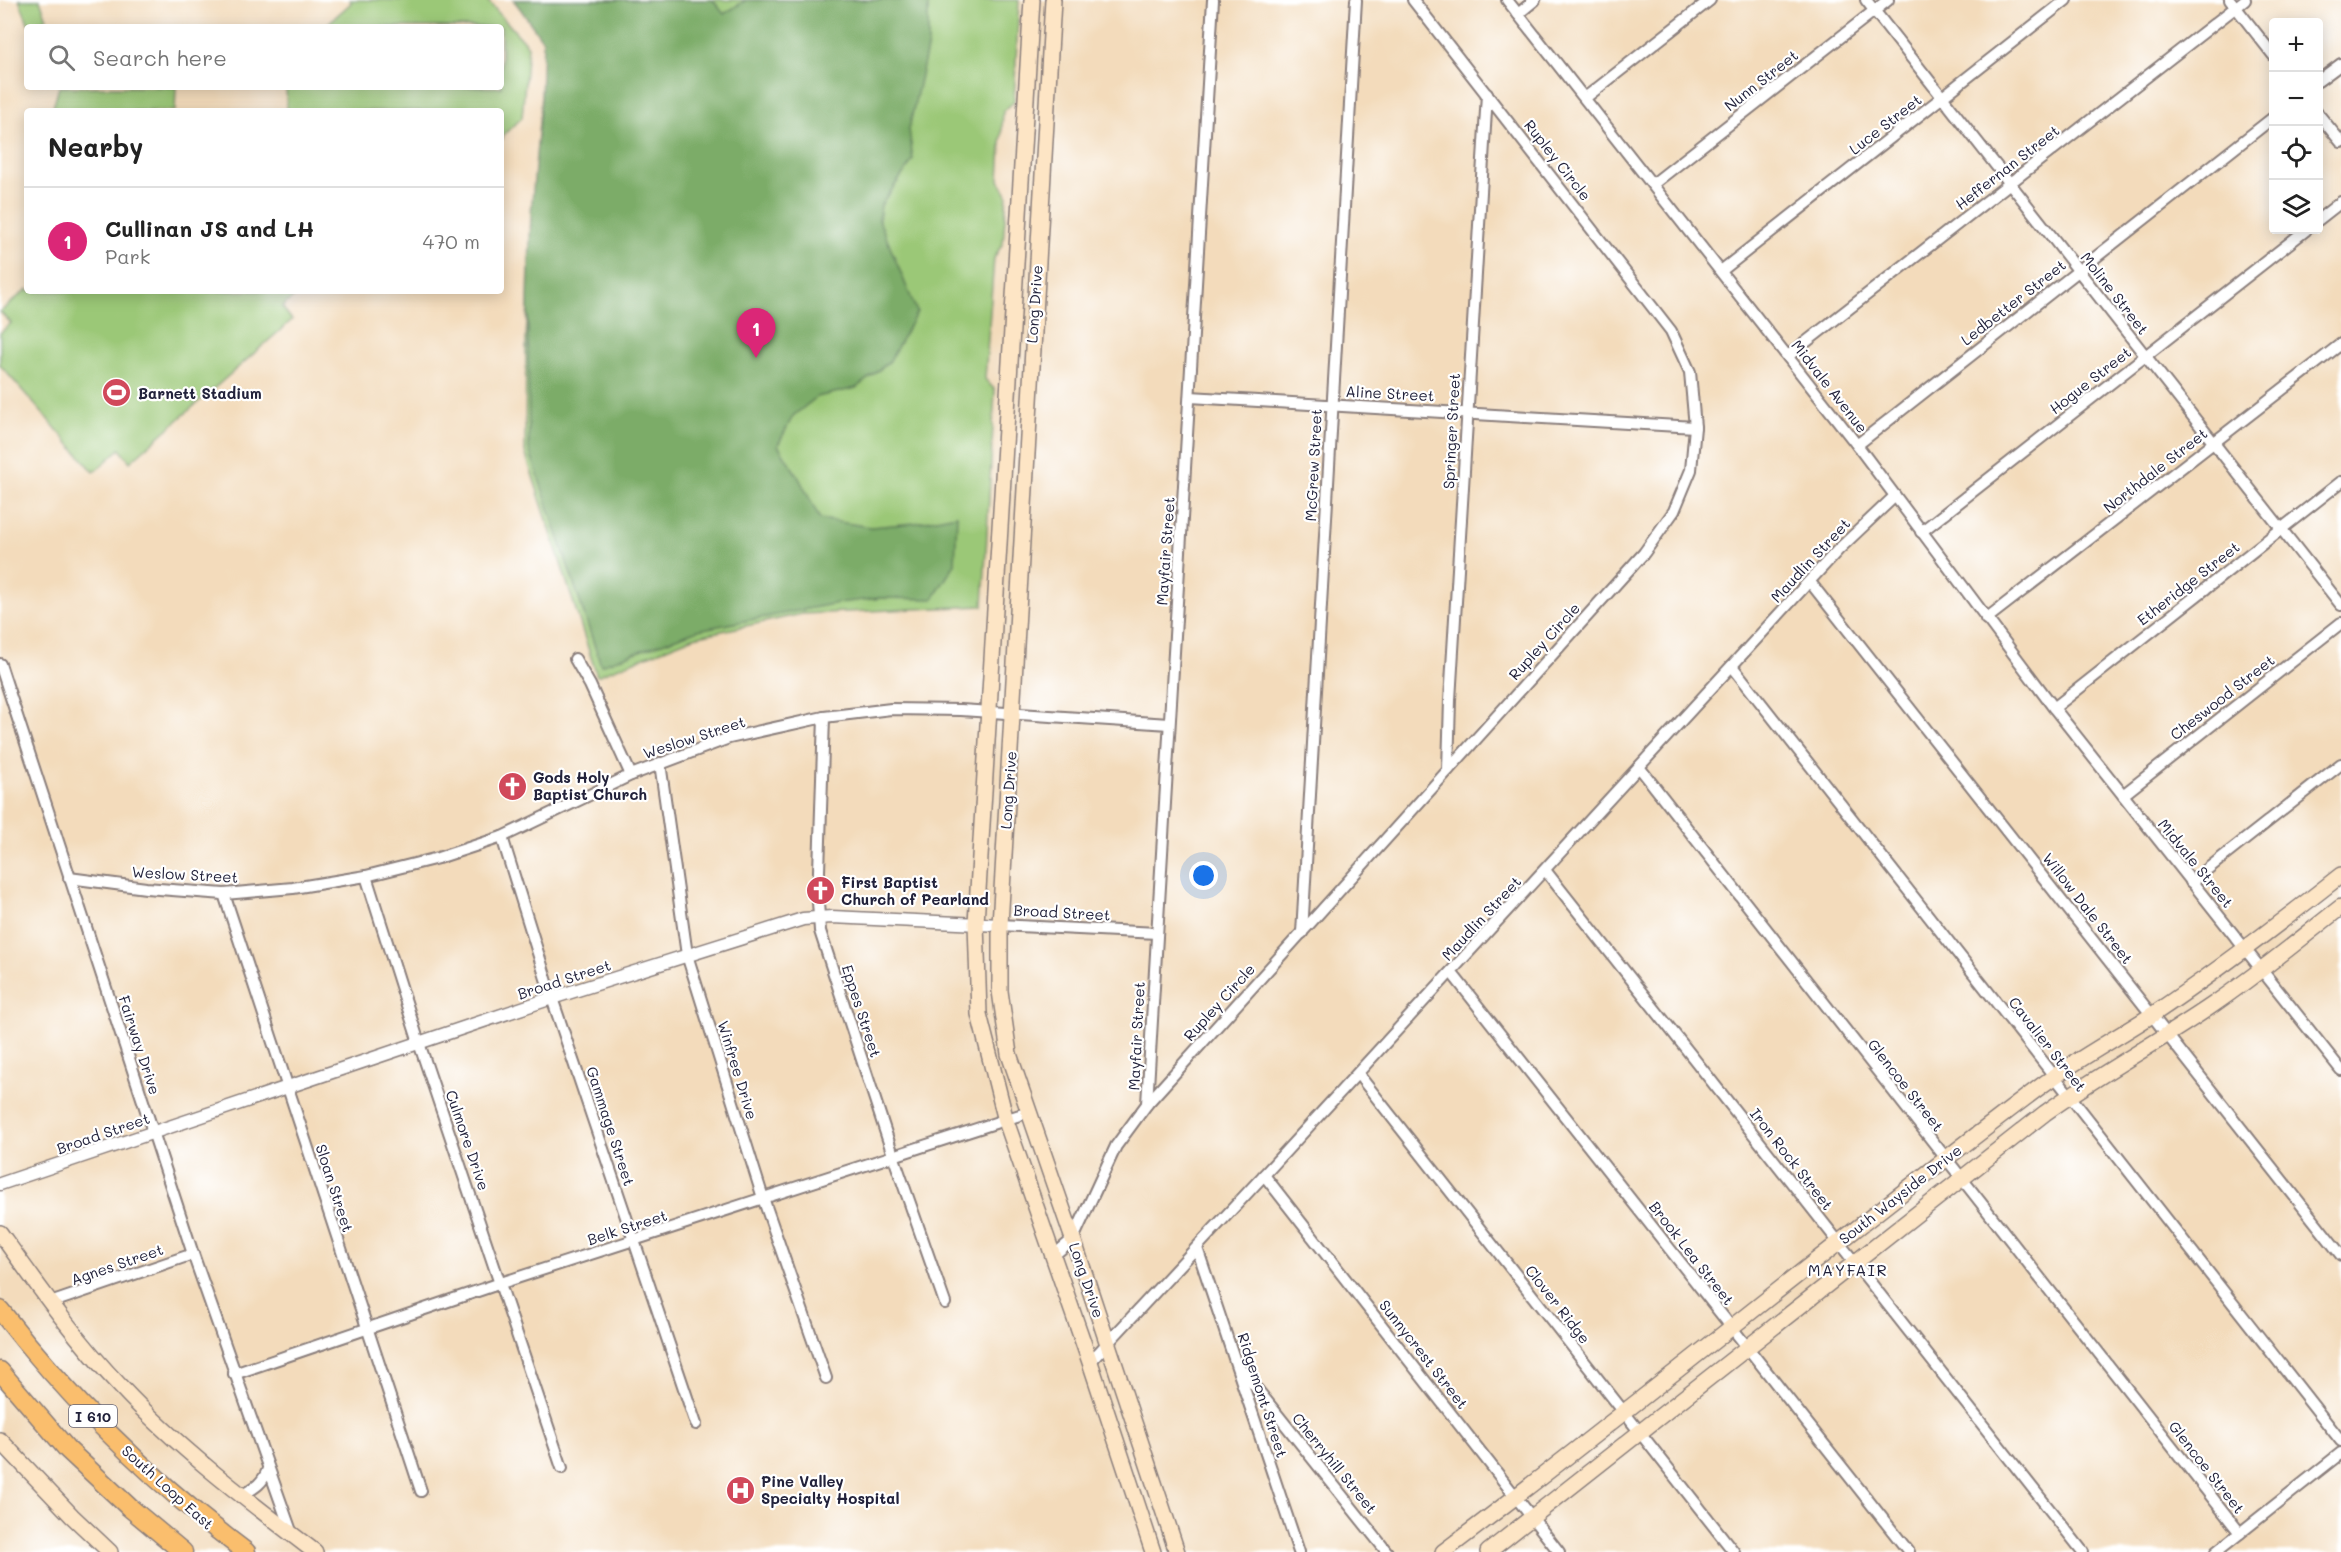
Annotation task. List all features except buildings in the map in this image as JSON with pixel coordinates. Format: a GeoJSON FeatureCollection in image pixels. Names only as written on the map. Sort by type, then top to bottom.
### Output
{"type":"FeatureCollection","features":[{"type":"Feature","properties":{"kind":"highway","name":"South Loop East"},"geometry":{"type":"LineString","coordinates":[[0,1310],[46,1366],[119,1444],[196,1514],[246,1552]]}},
{"type":"Feature","properties":{"kind":"highway","name":"I 610"},"geometry":{"type":"LineString","coordinates":[[0,1371],[67,1449],[129,1507],[183,1552]]}},
{"type":"Feature","properties":{"kind":"main road","name":"Long Drive"},"geometry":{"type":"LineString","coordinates":[[1032,0],[976,923],[979,1014],[1006,1121],[1153,1552]]}},
{"type":"Feature","properties":{"kind":"main road","name":"Long Drive"},"geometry":{"type":"LineString","coordinates":[[1053,0],[1031,347],[1000,925],[1000,991],[1009,1054],[1177,1552]]}},
{"type":"Feature","properties":{"kind":"main road"},"geometry":{"type":"LineString","coordinates":[[1026,94],[1047,93]]}},
{"type":"Feature","properties":{"kind":"main road"},"geometry":{"type":"LineString","coordinates":[[1018,223],[1039,226]]}},
{"type":"Feature","properties":{"kind":"main road"},"geometry":{"type":"LineString","coordinates":[[1011,346],[1031,347]]}},
{"type":"Feature","properties":{"kind":"main road"},"geometry":{"type":"LineString","coordinates":[[1004,481],[1024,483]]}},
{"type":"Feature","properties":{"kind":"main road"},"geometry":{"type":"LineString","coordinates":[[996,603],[1018,604]]}},
{"type":"Feature","properties":{"kind":"main road"},"geometry":{"type":"LineString","coordinates":[[983,824],[1006,827]]}},
{"type":"Feature","properties":{"kind":"main road","name":"South Wayside Drive"},"geometry":{"type":"LineString","coordinates":[[1443,1552],[1624,1412],[1838,1241],[2054,1076],[2153,1014],[2246,950],[2341,875]]}},
{"type":"Feature","properties":{"kind":"main road","name":"South Wayside Drive"},"geometry":{"type":"LineString","coordinates":[[1488,1552],[1960,1179],[2070,1095],[2213,1005],[2262,970],[2341,907]]}},
{"type":"Feature","properties":{"kind":"main road"},"geometry":{"type":"LineString","coordinates":[[0,1233],[50,1303],[120,1386],[173,1438],[315,1552]]}},
{"type":"Feature","properties":{"kind":"main road"},"geometry":{"type":"LineString","coordinates":[[0,1440],[72,1516],[110,1552]]}},
{"type":"Feature","properties":{"kind":"main road"},"geometry":{"type":"LineString","coordinates":[[1124,1464],[1146,1458]]}},
{"type":"Feature","properties":{"kind":"street","name":"Mayfair Street"},"geometry":{"type":"LineString","coordinates":[[1147,1104],[1213,0]]}},
{"type":"Feature","properties":{"kind":"street","name":"McGrew Street"},"geometry":{"type":"LineString","coordinates":[[1302,933],[1356,0]]}},
{"type":"Feature","properties":{"kind":"street","name":"Rupley Circle"},"geometry":{"type":"LineString","coordinates":[[1053,1257],[1073,1239],[1116,1146],[1147,1104],[1644,553],[1674,511],[1690,470],[1695,427],[1690,372],[1671,331],[1413,0]]}},
{"type":"Feature","properties":{"kind":"street","name":"Midvale Avenue"},"geometry":{"type":"LineString","coordinates":[[1507,0],[1857,445],[1986,619],[2122,795]]}},
{"type":"Feature","properties":{"kind":"street"},"geometry":{"type":"LineString","coordinates":[[1518,14],[1535,0]]}},
{"type":"Feature","properties":{"kind":"street"},"geometry":{"type":"LineString","coordinates":[[1585,98],[1710,0]]}},
{"type":"Feature","properties":{"kind":"street","name":"Moline Street"},"geometry":{"type":"LineString","coordinates":[[1866,0],[2341,605]]}},
{"type":"Feature","properties":{"kind":"street","name":"Nunn Street"},"geometry":{"type":"LineString","coordinates":[[1653,184],[1888,0]]}},
{"type":"Feature","properties":{"kind":"street","name":"Luce Street"},"geometry":{"type":"LineString","coordinates":[[1720,271],[2066,0]]}},
{"type":"Feature","properties":{"kind":"street"},"geometry":{"type":"LineString","coordinates":[[2237,2],[2269,49]]}},
{"type":"Feature","properties":{"kind":"street","name":"Heffernan Street"},"geometry":{"type":"LineString","coordinates":[[1788,356],[2010,184],[2237,2]]}},
{"type":"Feature","properties":{"kind":"street"},"geometry":{"type":"LineString","coordinates":[[2323,78],[2341,64]]}},
{"type":"Feature","properties":{"kind":"street","name":"Springer Street"},"geometry":{"type":"LineString","coordinates":[[1448,770],[1450,700],[1487,94]]}},
{"type":"Feature","properties":{"kind":"street"},"geometry":{"type":"LineString","coordinates":[[2323,119],[2341,142]]}},
{"type":"Feature","properties":{"kind":"street","name":"Ledbetter Street"},"geometry":{"type":"LineString","coordinates":[[1857,445],[2269,121]]}},
{"type":"Feature","properties":{"kind":"street"},"geometry":{"type":"LineString","coordinates":[[2323,217],[2341,202]]}},
{"type":"Feature","properties":{"kind":"street","name":"Hogue Street"},"geometry":{"type":"LineString","coordinates":[[1921,532],[2301,234]]}},
{"type":"Feature","properties":{"kind":"street","name":"Northdale Street"},"geometry":{"type":"LineString","coordinates":[[1986,619],[2341,344]]}},
{"type":"Feature","properties":{"kind":"street","name":"Aline Street"},"geometry":{"type":"LineString","coordinates":[[1190,397],[1695,427]]}},
{"type":"Feature","properties":{"kind":"street","name":"Etheridge Street"},"geometry":{"type":"LineString","coordinates":[[2054,708],[2341,482]]}},
{"type":"Feature","properties":{"kind":"street","name":"Maudlin Street"},"geometry":{"type":"LineString","coordinates":[[1090,1362],[1640,768],[1838,550],[1894,496]]}},
{"type":"Feature","properties":{"kind":"street","name":"Willow Dale Street"},"geometry":{"type":"LineString","coordinates":[[1810,582],[2341,1255]]}},
{"type":"Feature","properties":{"kind":"street","name":"Cheswood Street"},"geometry":{"type":"LineString","coordinates":[[2122,795],[2341,623]]}},
{"type":"Feature","properties":{"kind":"street"},"geometry":{"type":"LineString","coordinates":[[575,659],[590,685],[631,775]]}},
{"type":"Feature","properties":{"kind":"street","name":"Fairway Drive"},"geometry":{"type":"LineString","coordinates":[[0,664],[193,1254],[292,1534]]}},
{"type":"Feature","properties":{"kind":"street","name":"Cavalier Street"},"geometry":{"type":"LineString","coordinates":[[1732,666],[2341,1441]]}},
{"type":"Feature","properties":{"kind":"street","name":"Weslow Street"},"geometry":{"type":"LineString","coordinates":[[69,878],[146,888],[224,894],[293,888],[366,876],[438,858],[502,837],[631,775],[729,738],[824,717],[891,709],[1012,712],[1169,724]]}},
{"type":"Feature","properties":{"kind":"street","name":"Eppes Street"},"geometry":{"type":"LineString","coordinates":[[824,717],[818,918],[894,1158],[945,1303]]}},
{"type":"Feature","properties":{"kind":"street","name":"Winfree Drive"},"geometry":{"type":"LineString","coordinates":[[660,763],[687,955],[763,1198],[826,1378]]}},
{"type":"Feature","properties":{"kind":"street"},"geometry":{"type":"LineString","coordinates":[[2191,882],[2341,764]]}},
{"type":"Feature","properties":{"kind":"street","name":"Glencoe Street"},"geometry":{"type":"LineString","coordinates":[[1640,768],[1960,1179],[2240,1533]]}},
{"type":"Feature","properties":{"kind":"street","name":"Midvale Street"},"geometry":{"type":"LineString","coordinates":[[2122,795],[2246,950]]}},
{"type":"Feature","properties":{"kind":"street","name":"Gammage Street"},"geometry":{"type":"LineString","coordinates":[[502,837],[552,998],[696,1424]]}},
{"type":"Feature","properties":{"kind":"street","name":"Iron Rock Street"},"geometry":{"type":"LineString","coordinates":[[1545,870],[2083,1552]]}},
{"type":"Feature","properties":{"kind":"street","name":"Culmore Drive"},"geometry":{"type":"LineString","coordinates":[[366,876],[419,1043],[562,1468]]}},
{"type":"Feature","properties":{"kind":"street","name":"Sloan Street"},"geometry":{"type":"LineString","coordinates":[[224,894],[286,1088],[421,1491]]}},
{"type":"Feature","properties":{"kind":"street","name":"Broad Street"},"geometry":{"type":"LineString","coordinates":[[0,1184],[552,998],[803,919],[976,923],[1157,933]]}},
{"type":"Feature","properties":{"kind":"street"},"geometry":{"type":"LineString","coordinates":[[2246,950],[2341,1070]]}},
{"type":"Feature","properties":{"kind":"street","name":"Brook Lea Street"},"geometry":{"type":"LineString","coordinates":[[1451,972],[1909,1552]]}},
{"type":"Feature","properties":{"kind":"street","name":"Clover Ridge"},"geometry":{"type":"LineString","coordinates":[[1358,1074],[1734,1552]]}},
{"type":"Feature","properties":{"kind":"street","name":"Belk Street"},"geometry":{"type":"LineString","coordinates":[[234,1374],[501,1283],[894,1158],[1029,1112]]}},
{"type":"Feature","properties":{"kind":"street","name":"Sunnycrest Street"},"geometry":{"type":"LineString","coordinates":[[1264,1176],[1559,1552]]}},
{"type":"Feature","properties":{"kind":"street","name":"Ridgemont Street"},"geometry":{"type":"LineString","coordinates":[[1197,1248],[1299,1552]]}},
{"type":"Feature","properties":{"kind":"street","name":"Agnes Street"},"geometry":{"type":"LineString","coordinates":[[50,1303],[193,1254]]}},
{"type":"Feature","properties":{"kind":"street","name":"Cherryhill Street"},"geometry":{"type":"LineString","coordinates":[[1237,1364],[1387,1552]]}},
{"type":"Feature","properties":{"kind":"street"},"geometry":{"type":"LineString","coordinates":[[2216,1552],[2341,1453]]}},
{"type":"Feature","properties":{"kind":"street"},"geometry":{"type":"LineString","coordinates":[[242,1495],[260,1485],[268,1469]]}},
{"type":"Feature","properties":{"kind":"green space"},"geometry":{"type":"Polygon","coordinates":[[[19,0],[40,0],[47,19],[29,24],[19,0]]]}},
{"type":"Feature","properties":{"kind":"green space"},"geometry":{"type":"Polygon","coordinates":[[[350,0],[487,0],[528,46],[522,118],[504,134],[504,108],[287,108],[286,90],[504,90],[504,24],[327,24],[351,3],[350,0]]]}},
{"type":"Feature","properties":{"kind":"green space"},"geometry":{"type":"Polygon","coordinates":[[[513,0],[1019,0],[1014,102],[1003,111],[999,180],[1007,194],[1003,243],[994,258],[985,379],[995,390],[983,606],[802,614],[694,637],[597,676],[525,452],[526,337],[545,36],[513,0]]]}},
{"type":"Feature","properties":{"kind":"green space"},"geometry":{"type":"Polygon","coordinates":[[[514,0],[713,0],[724,14],[746,0],[928,0],[928,44],[909,129],[913,160],[881,205],[879,220],[917,312],[889,362],[856,388],[817,397],[793,416],[778,445],[799,478],[820,519],[871,527],[915,523],[957,515],[955,564],[933,599],[881,598],[838,603],[698,630],[601,665],[529,449],[528,297],[531,213],[541,99],[543,41],[514,0]]]}},
{"type":"Feature","properties":{"kind":"green space"},"geometry":{"type":"Polygon","coordinates":[[[58,90],[176,90],[175,108],[53,108],[58,90]]]}},
{"type":"Feature","properties":{"kind":"green space","name":"Barnett Stadium"},"geometry":{"type":"Polygon","coordinates":[[[24,292],[24,294],[297,294],[282,307],[292,320],[130,462],[120,449],[94,472],[0,365],[0,333],[11,323],[0,312],[24,292]]]}},
{"type":"Feature","properties":{"kind":"place","name":"Cullinan JS and LH"},"geometry":{"type":"Point","coordinates":[756,358]}},
{"type":"Feature","properties":{"kind":"place","name":"Barnett Stadium"},"geometry":{"type":"Point","coordinates":[117,393]}},
{"type":"Feature","properties":{"kind":"place","name":"Gods Holy Baptist Church"},"geometry":{"type":"Point","coordinates":[512,786]}},
{"type":"Feature","properties":{"kind":"place","name":"First Baptist Church of Pearland"},"geometry":{"type":"Point","coordinates":[820,891]}},
{"type":"Feature","properties":{"kind":"place","name":"Pine Valley Specialty Hospital"},"geometry":{"type":"Point","coordinates":[740,1490]}},
{"type":"Feature","properties":{"kind":"district","name":"MAYFAIR"},"geometry":{"type":"Point","coordinates":[1848,1269]}}]}
